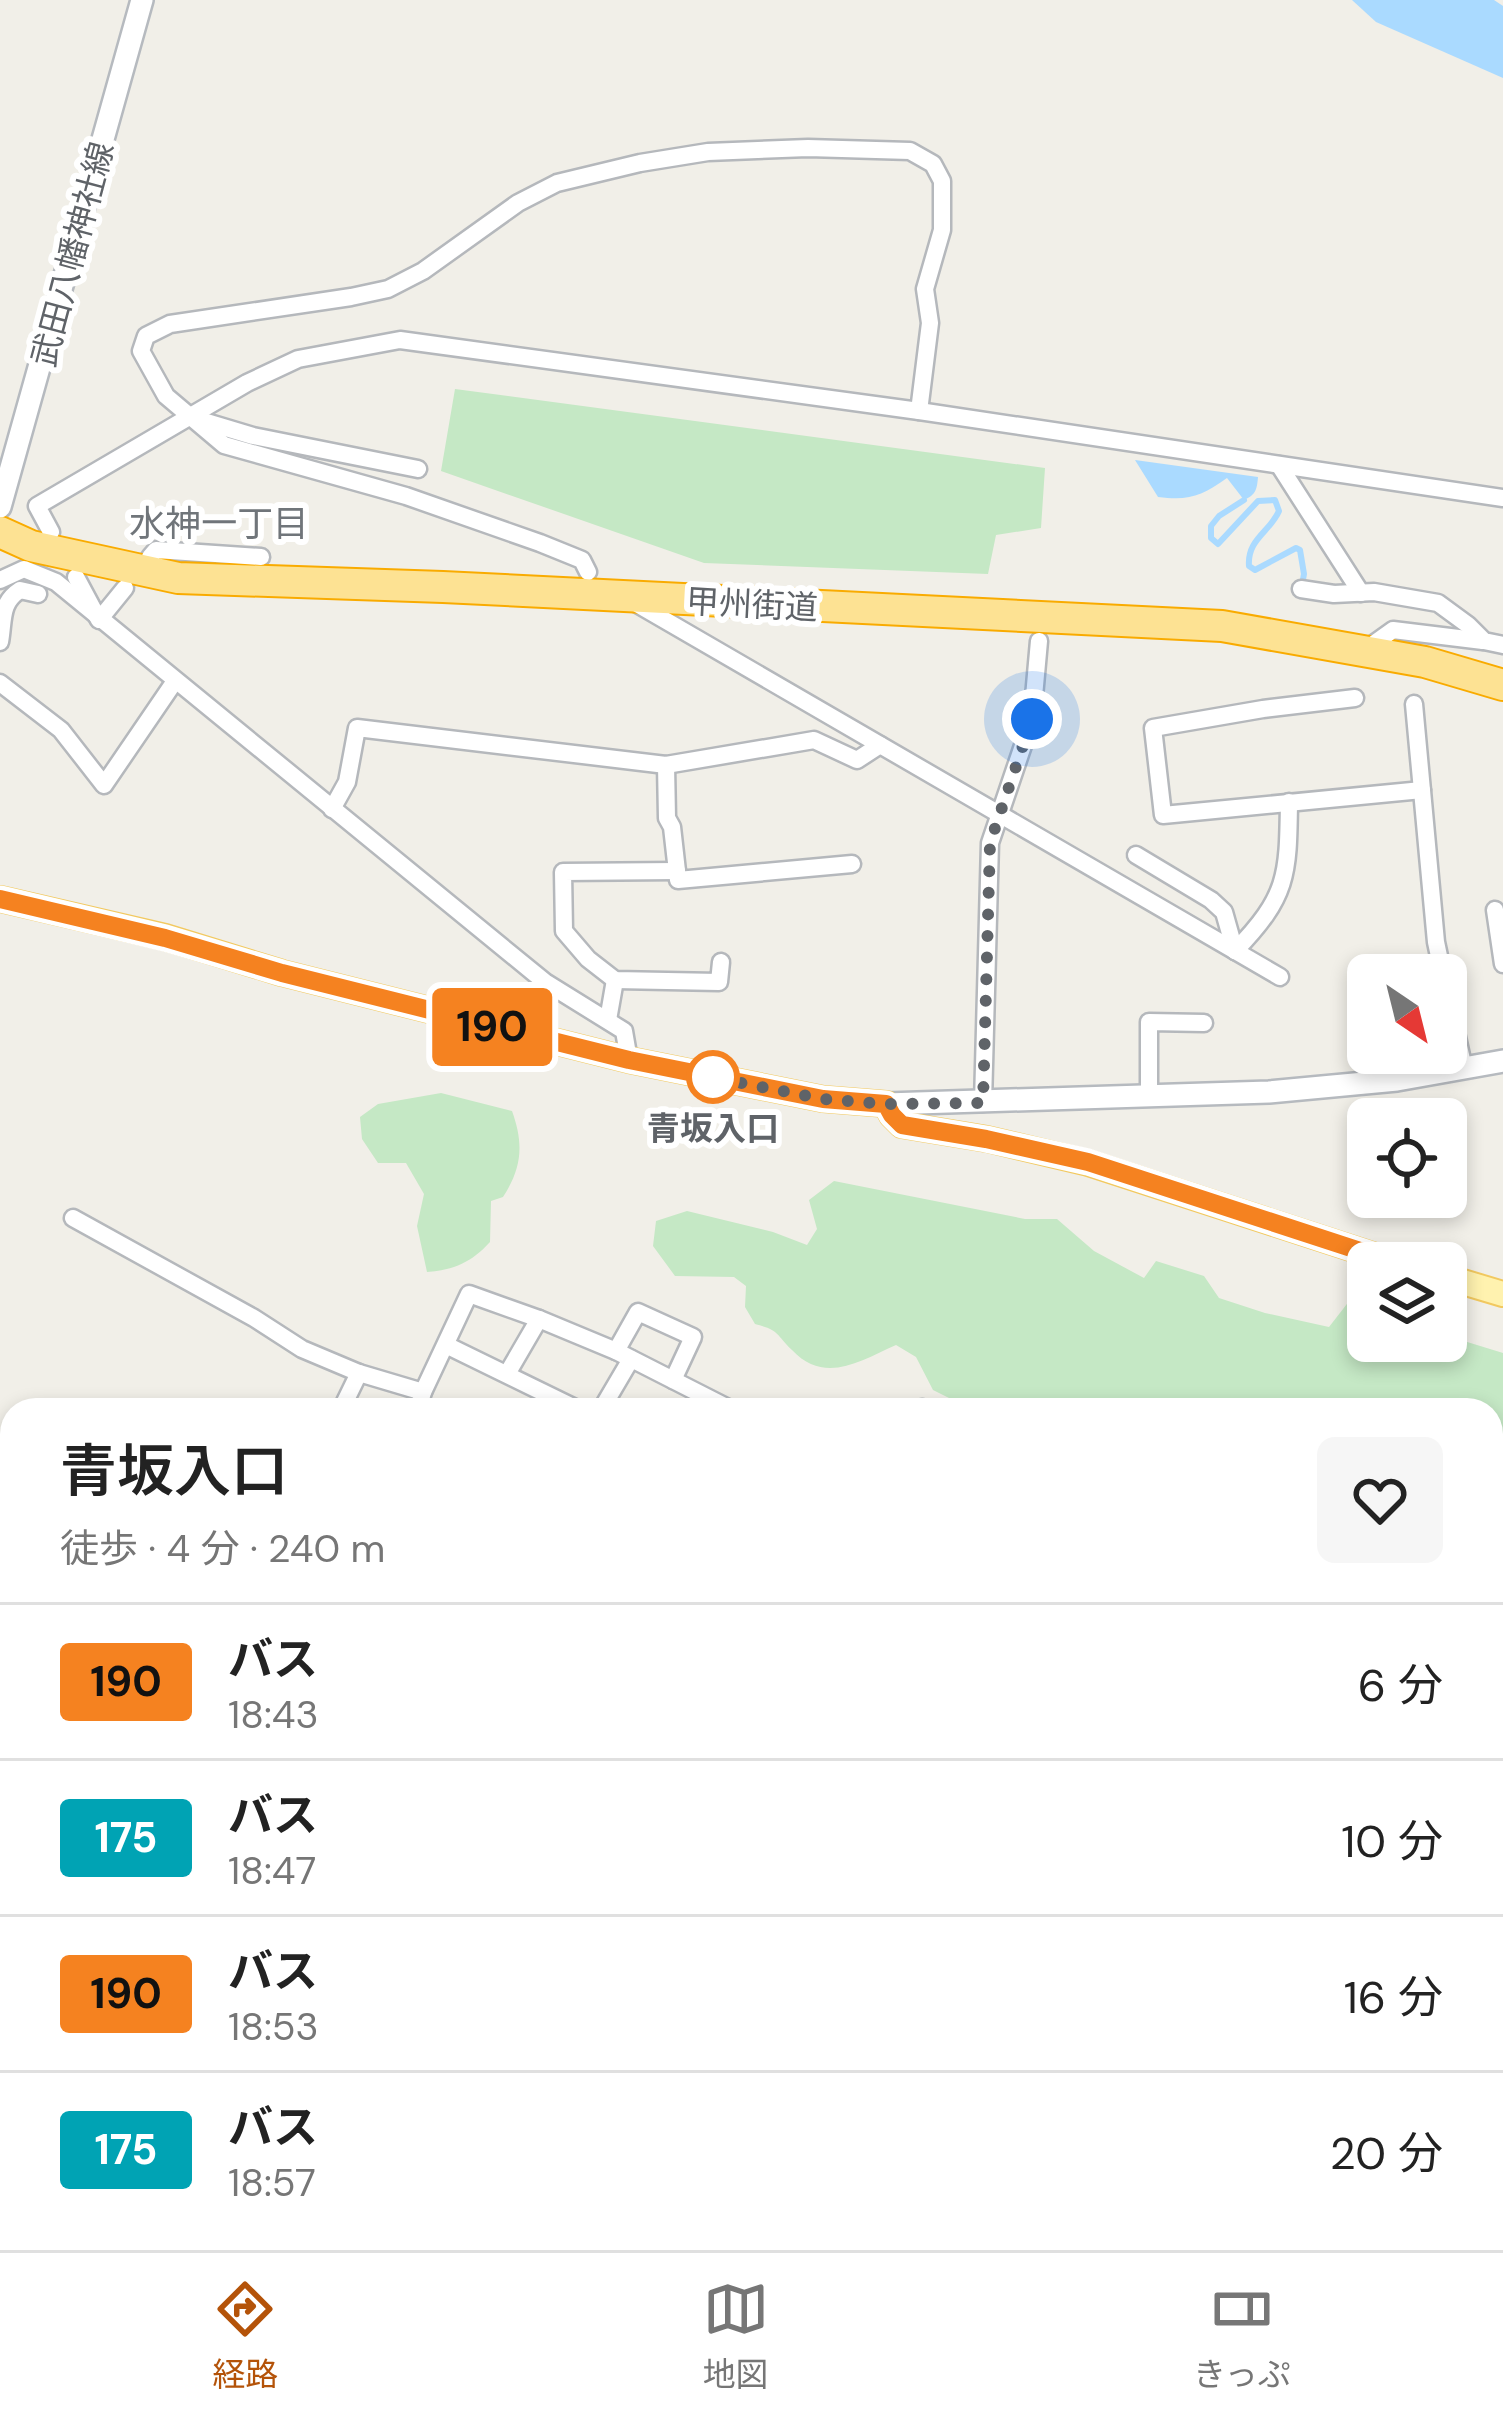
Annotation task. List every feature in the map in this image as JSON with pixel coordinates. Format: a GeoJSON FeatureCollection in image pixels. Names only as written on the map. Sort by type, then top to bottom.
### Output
{"type":"FeatureCollection","features":[{"type":"Feature","properties":{"kind":"highway","name":"甲州街道"},"geometry":{"type":"LineString","coordinates":[[1,514],[32,546],[178,578],[443,586],[1222,626],[1425,662],[1503,685]]}},
{"type":"Feature","properties":{"kind":"main road"},"geometry":{"type":"LineString","coordinates":[[0,899],[629,1060],[823,1099],[886,1104],[902,1125],[1088,1162],[1347,1247]]}},
{"type":"Feature","properties":{"kind":"main road"},"geometry":{"type":"LineString","coordinates":[[1467,1283],[1503,1294]]}},
{"type":"Feature","properties":{"kind":"street","name":"武田八幡神社線"},"geometry":{"type":"LineString","coordinates":[[1,514],[142,0]]}},
{"type":"Feature","properties":{"kind":"street"},"geometry":{"type":"LineString","coordinates":[[589,572],[582,560],[428,504],[224,445],[166,396],[141,351],[146,336],[170,324],[388,289],[423,271],[518,203],[557,183],[708,152],[910,151],[933,164],[942,181],[942,230],[925,289],[930,323],[919,411]]}},
{"type":"Feature","properties":{"kind":"street"},"geometry":{"type":"LineString","coordinates":[[51,532],[37,506],[247,383],[298,359],[400,340],[1503,498]]}},
{"type":"Feature","properties":{"kind":"street"},"geometry":{"type":"LineString","coordinates":[[190,418],[253,436],[418,469]]}},
{"type":"Feature","properties":{"kind":"street"},"geometry":{"type":"LineString","coordinates":[[1279,465],[1361,593]]}},
{"type":"Feature","properties":{"kind":"street"},"geometry":{"type":"LineString","coordinates":[[150,557],[156,550],[261,557]]}},
{"type":"Feature","properties":{"kind":"street"},"geometry":{"type":"LineString","coordinates":[[0,580],[24,569],[56,582],[545,982],[624,1031],[629,1060]]}},
{"type":"Feature","properties":{"kind":"street"},"geometry":{"type":"LineString","coordinates":[[76,577],[99,620]]}},
{"type":"Feature","properties":{"kind":"street"},"geometry":{"type":"LineString","coordinates":[[99,620],[125,588]]}},
{"type":"Feature","properties":{"kind":"street"},"geometry":{"type":"LineString","coordinates":[[1301,589],[1438,603],[1484,641]]}},
{"type":"Feature","properties":{"kind":"street"},"geometry":{"type":"LineString","coordinates":[[0,641],[1,612],[8,597],[20,590],[38,594]]}},
{"type":"Feature","properties":{"kind":"street"},"geometry":{"type":"LineString","coordinates":[[625,597],[1280,977]]}},
{"type":"Feature","properties":{"kind":"street"},"geometry":{"type":"LineString","coordinates":[[1363,651],[1393,630],[1503,645]]}},
{"type":"Feature","properties":{"kind":"street"},"geometry":{"type":"LineString","coordinates":[[983,1103],[990,843],[1032,719],[1039,641]]}},
{"type":"Feature","properties":{"kind":"street"},"geometry":{"type":"LineString","coordinates":[[0,683],[61,730],[104,785],[176,681]]}},
{"type":"Feature","properties":{"kind":"street"},"geometry":{"type":"LineString","coordinates":[[1355,698],[1153,728],[1163,814],[1422,790]]}},
{"type":"Feature","properties":{"kind":"street"},"geometry":{"type":"LineString","coordinates":[[1414,704],[1439,954]]}},
{"type":"Feature","properties":{"kind":"street"},"geometry":{"type":"LineString","coordinates":[[332,809],[347,782],[358,728],[666,765],[814,740],[856,760],[880,745]]}},
{"type":"Feature","properties":{"kind":"street"},"geometry":{"type":"LineString","coordinates":[[666,765],[667,818],[678,880],[852,864]]}},
{"type":"Feature","properties":{"kind":"street"},"geometry":{"type":"LineString","coordinates":[[1235,951],[1261,925],[1281,893],[1289,851],[1289,802]]}},
{"type":"Feature","properties":{"kind":"street"},"geometry":{"type":"LineString","coordinates":[[1136,855],[1224,912],[1235,951]]}},
{"type":"Feature","properties":{"kind":"street"},"geometry":{"type":"LineString","coordinates":[[677,871],[563,872],[564,932],[615,980],[719,982],[721,962]]}},
{"type":"Feature","properties":{"kind":"street"},"geometry":{"type":"LineString","coordinates":[[1495,910],[1503,964]]}},
{"type":"Feature","properties":{"kind":"street"},"geometry":{"type":"LineString","coordinates":[[608,1020],[615,980]]}},
{"type":"Feature","properties":{"kind":"street"},"geometry":{"type":"LineString","coordinates":[[1149,1097],[1149,1022],[1204,1023]]}},
{"type":"Feature","properties":{"kind":"street"},"geometry":{"type":"LineString","coordinates":[[1467,1068],[1503,1061]]}},
{"type":"Feature","properties":{"kind":"street"},"geometry":{"type":"LineString","coordinates":[[886,1104],[1269,1092],[1434,1074]]}},
{"type":"Feature","properties":{"kind":"street"},"geometry":{"type":"LineString","coordinates":[[73,1218],[302,1348],[414,1398]]}},
{"type":"Feature","properties":{"kind":"street"},"geometry":{"type":"LineString","coordinates":[[422,1398],[469,1294],[624,1355],[709,1398]]}},
{"type":"Feature","properties":{"kind":"street"},"geometry":{"type":"LineString","coordinates":[[606,1398],[638,1312],[694,1337],[674,1380]]}},
{"type":"Feature","properties":{"kind":"street"},"geometry":{"type":"LineString","coordinates":[[507,1374],[539,1319]]}},
{"type":"Feature","properties":{"kind":"street"},"geometry":{"type":"LineString","coordinates":[[446,1345],[555,1398]]}},
{"type":"Feature","properties":{"kind":"street"},"geometry":{"type":"LineString","coordinates":[[347,1398],[359,1373]]}},
{"type":"Feature","properties":{"kind":"green space"},"geometry":{"type":"Polygon","coordinates":[[[455,389],[1045,468],[1041,528],[996,535],[988,574],[704,563],[441,471],[455,389]]]}},
{"type":"Feature","properties":{"kind":"green space"},"geometry":{"type":"Polygon","coordinates":[[[441,1093],[512,1111],[519,1156],[503,1197],[491,1201],[490,1242],[462,1264],[427,1272],[417,1226],[424,1194],[406,1163],[378,1163],[362,1139],[360,1117],[378,1104],[441,1093]]]}},
{"type":"Feature","properties":{"kind":"green space"},"geometry":{"type":"Polygon","coordinates":[[[834,1181],[1025,1219],[1057,1219],[1094,1251],[1144,1278],[1156,1261],[1204,1276],[1219,1298],[1329,1327],[1347,1304],[1347,1362],[1467,1362],[1467,1342],[1503,1353],[1503,1398],[949,1398],[933,1390],[916,1357],[896,1345],[843,1367],[817,1366],[804,1360],[773,1330],[755,1324],[745,1307],[746,1286],[734,1277],[675,1276],[653,1246],[656,1221],[687,1211],[807,1245],[817,1229],[809,1200],[834,1181]]]}},
{"type":"Feature","properties":{"kind":"water"},"geometry":{"type":"Polygon","coordinates":[[[1352,0],[1494,0],[1503,6],[1503,78],[1376,22],[1352,0]]]}},
{"type":"Feature","properties":{"kind":"water"},"geometry":{"type":"Polygon","coordinates":[[[1135,460],[1258,477],[1257,485],[1244,500],[1227,478],[1195,496],[1158,497],[1135,460]]]}},
{"type":"Feature","properties":{"kind":"waterway"},"geometry":{"type":"LineString","coordinates":[[1244,500],[1219,516],[1211,526],[1211,538],[1218,544],[1258,501],[1275,500],[1279,511],[1255,542],[1249,566],[1255,570],[1296,548],[1304,574],[1302,585]]}},
{"type":"Feature","properties":{"kind":"bus line","name":"190"},"geometry":{"type":"LineString","coordinates":[[0,899],[629,1060],[823,1099],[886,1104],[902,1125],[1088,1162],[1347,1248]]}},
{"type":"Feature","properties":{"kind":"place","name":"青坂入口"},"geometry":{"type":"Point","coordinates":[713,1077]}},
{"type":"Feature","properties":{"kind":"district","name":"水神一丁目"},"geometry":{"type":"Point","coordinates":[219,523]}},
{"type":"Feature","properties":{"kind":"route"},"geometry":{"type":"LineString","coordinates":[[713,1077],[706,1076],[823,1099],[983,1103],[990,843],[1032,719]]}}]}
